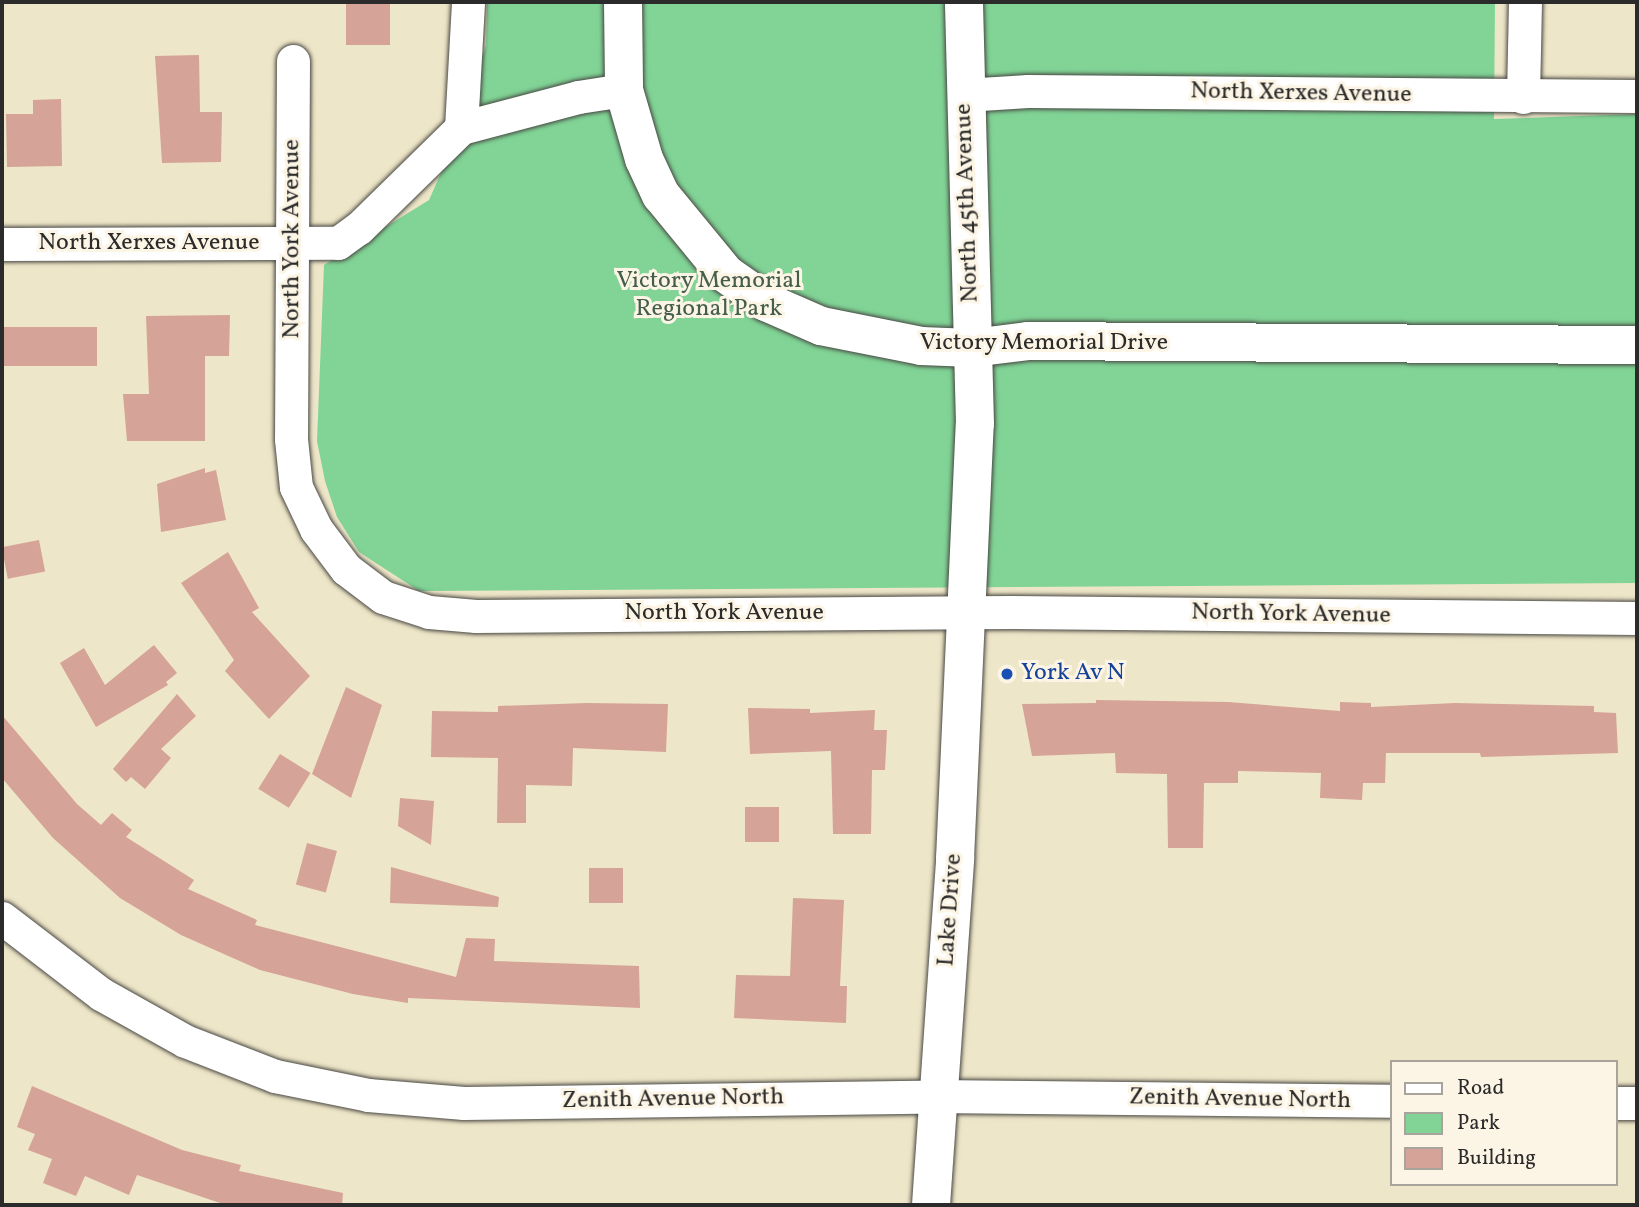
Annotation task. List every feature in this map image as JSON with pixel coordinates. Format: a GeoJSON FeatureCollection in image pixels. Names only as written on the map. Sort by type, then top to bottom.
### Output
{"type":"FeatureCollection","features":[{"type":"Feature","properties":{"kind":"street"},"geometry":{"type":"LineString","coordinates":[[461,128],[468,2]]}},
{"type":"Feature","properties":{"kind":"street","name":"Victory Memorial Drive"},"geometry":{"type":"LineString","coordinates":[[623,2],[624,90],[645,159],[661,195],[726,274],[766,302],[821,326],[921,346],[972,348],[1028,341],[1637,345]]}},
{"type":"Feature","properties":{"kind":"street","name":"North 45th Avenue"},"geometry":{"type":"LineString","coordinates":[[964,2],[964,95],[975,424],[968,614]]}},
{"type":"Feature","properties":{"kind":"street"},"geometry":{"type":"LineString","coordinates":[[1523,97],[1525,2]]}},
{"type":"Feature","properties":{"kind":"street","name":"North York Avenue"},"geometry":{"type":"LineString","coordinates":[[293,61],[291,439],[296,487],[316,529],[339,560],[383,597],[429,612],[476,616],[968,614],[1637,618]]}},
{"type":"Feature","properties":{"kind":"street","name":"North Xerxes Avenue"},"geometry":{"type":"LineString","coordinates":[[2,244],[338,243],[359,228],[461,128],[578,97],[624,90]]}},
{"type":"Feature","properties":{"kind":"street","name":"North Xerxes Avenue"},"geometry":{"type":"LineString","coordinates":[[964,95],[1028,92],[1637,96]]}},
{"type":"Feature","properties":{"kind":"street","name":"Lake Drive"},"geometry":{"type":"LineString","coordinates":[[931,1205],[968,614]]}},
{"type":"Feature","properties":{"kind":"street","name":"Zenith Avenue North"},"geometry":{"type":"LineString","coordinates":[[2,918],[101,994],[185,1041],[275,1076],[368,1095],[464,1103],[938,1096],[1390,1101]]}},
{"type":"Feature","properties":{"kind":"street"},"geometry":{"type":"LineString","coordinates":[[1618,1103],[1637,1103]]}},
{"type":"Feature","properties":{"kind":"green space","name":"Victory Memorial Regional Park"},"geometry":{"type":"Polygon","coordinates":[[[487,2],[1495,2],[1494,119],[1637,114],[1637,583],[419,591],[359,552],[337,517],[325,481],[317,441],[324,265],[429,200],[461,128],[486,45],[487,2]]]}},
{"type":"Feature","properties":{"kind":"building"},"geometry":{"type":"Polygon","coordinates":[[[346,2],[390,2],[390,45],[346,45],[346,2]]]}},
{"type":"Feature","properties":{"kind":"building"},"geometry":{"type":"Polygon","coordinates":[[[199,55],[200,112],[222,112],[221,162],[162,163],[155,56],[199,55]]]}},
{"type":"Feature","properties":{"kind":"building"},"geometry":{"type":"Polygon","coordinates":[[[61,99],[62,166],[7,167],[6,114],[33,114],[33,100],[61,99]]]}},
{"type":"Feature","properties":{"kind":"building"},"geometry":{"type":"Polygon","coordinates":[[[230,315],[229,356],[205,356],[205,441],[127,441],[123,394],[149,394],[146,316],[230,315]]]}},
{"type":"Feature","properties":{"kind":"building"},"geometry":{"type":"Polygon","coordinates":[[[2,327],[97,327],[97,366],[2,366],[2,327]]]}},
{"type":"Feature","properties":{"kind":"building"},"geometry":{"type":"Polygon","coordinates":[[[205,468],[205,473],[216,470],[226,520],[161,532],[157,484],[205,468]]]}},
{"type":"Feature","properties":{"kind":"building"},"geometry":{"type":"Polygon","coordinates":[[[39,540],[45,571],[8,579],[2,547],[39,540]]]}},
{"type":"Feature","properties":{"kind":"building"},"geometry":{"type":"Polygon","coordinates":[[[228,552],[259,608],[252,612],[310,676],[269,719],[225,671],[234,660],[181,583],[228,552]]]}},
{"type":"Feature","properties":{"kind":"building"},"geometry":{"type":"Polygon","coordinates":[[[154,645],[177,673],[166,682],[168,685],[96,727],[60,663],[84,648],[105,685],[154,645]]]}},
{"type":"Feature","properties":{"kind":"building"},"geometry":{"type":"Polygon","coordinates":[[[346,687],[382,705],[351,798],[312,774],[346,687]]]}},
{"type":"Feature","properties":{"kind":"building"},"geometry":{"type":"Polygon","coordinates":[[[177,694],[196,716],[161,749],[171,758],[145,789],[131,777],[126,782],[113,769],[177,694]]]}},
{"type":"Feature","properties":{"kind":"building"},"geometry":{"type":"Polygon","coordinates":[[[1096,700],[1228,702],[1340,711],[1340,702],[1371,703],[1371,707],[1455,703],[1594,706],[1594,712],[1616,713],[1618,753],[1481,757],[1480,753],[1386,753],[1385,783],[1363,783],[1362,800],[1320,798],[1321,773],[1238,771],[1238,783],[1204,783],[1203,848],[1168,848],[1167,774],[1116,773],[1115,753],[1032,756],[1022,704],[1096,703],[1096,700]]]}},
{"type":"Feature","properties":{"kind":"building"},"geometry":{"type":"Polygon","coordinates":[[[668,704],[666,752],[573,748],[572,786],[526,785],[526,823],[497,823],[498,758],[431,757],[432,711],[498,712],[498,706],[668,704]]]}},
{"type":"Feature","properties":{"kind":"building"},"geometry":{"type":"Polygon","coordinates":[[[748,708],[810,709],[810,713],[875,710],[874,730],[887,730],[885,770],[872,770],[871,834],[833,834],[831,751],[750,754],[748,708]]]}},
{"type":"Feature","properties":{"kind":"building"},"geometry":{"type":"Polygon","coordinates":[[[2,715],[77,804],[101,825],[112,813],[132,830],[126,837],[194,880],[188,889],[257,920],[255,925],[456,977],[466,938],[495,939],[494,961],[639,966],[640,1008],[408,998],[408,1003],[353,994],[260,970],[181,935],[120,898],[53,838],[2,778],[2,715]]]}},
{"type":"Feature","properties":{"kind":"building"},"geometry":{"type":"Polygon","coordinates":[[[280,754],[311,773],[289,808],[258,789],[280,754]]]}},
{"type":"Feature","properties":{"kind":"building"},"geometry":{"type":"Polygon","coordinates":[[[400,798],[434,801],[431,845],[398,826],[400,798]]]}},
{"type":"Feature","properties":{"kind":"building"},"geometry":{"type":"Polygon","coordinates":[[[745,807],[779,807],[779,842],[745,842],[745,807]]]}},
{"type":"Feature","properties":{"kind":"building"},"geometry":{"type":"Polygon","coordinates":[[[307,843],[337,851],[326,893],[296,885],[307,843]]]}},
{"type":"Feature","properties":{"kind":"building"},"geometry":{"type":"Polygon","coordinates":[[[391,867],[499,897],[498,907],[390,903],[391,867]]]}},
{"type":"Feature","properties":{"kind":"building"},"geometry":{"type":"Polygon","coordinates":[[[589,868],[623,868],[623,903],[589,903],[589,868]]]}},
{"type":"Feature","properties":{"kind":"building"},"geometry":{"type":"Polygon","coordinates":[[[793,898],[844,900],[840,986],[847,986],[846,1023],[734,1018],[736,975],[790,976],[793,898]]]}},
{"type":"Feature","properties":{"kind":"building"},"geometry":{"type":"Polygon","coordinates":[[[32,1086],[182,1150],[241,1165],[239,1171],[343,1193],[342,1205],[226,1205],[137,1175],[129,1195],[85,1176],[76,1196],[43,1183],[52,1159],[28,1150],[35,1134],[17,1127],[32,1086]]]}},
{"type":"Feature","properties":{"kind":"place","name":"York Av N"},"geometry":{"type":"Point","coordinates":[1007,674]}}]}
